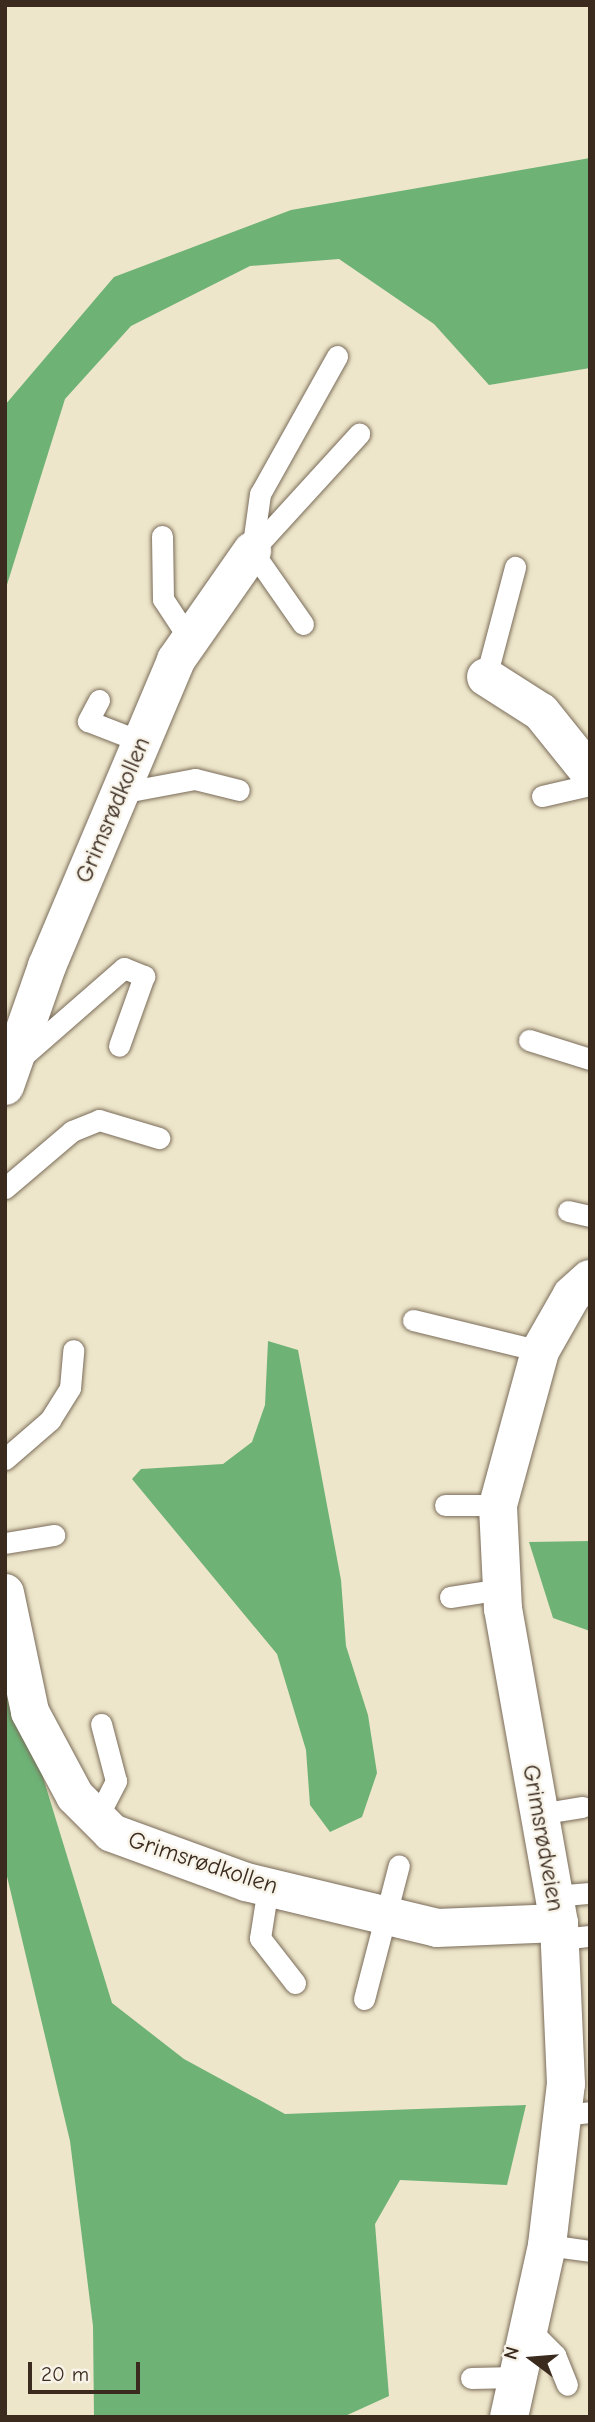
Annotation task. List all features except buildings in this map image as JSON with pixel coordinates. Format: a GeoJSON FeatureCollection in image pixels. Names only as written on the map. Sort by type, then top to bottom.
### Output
{"type":"FeatureCollection","features":[{"type":"Feature","properties":{"kind":"street","name":"Grimsrødkollen"},"geometry":{"type":"LineString","coordinates":[[8,1077],[142,742],[190,640],[252,551]]}},
{"type":"Feature","properties":{"kind":"street"},"geometry":{"type":"LineString","coordinates":[[486,677],[541,712],[590,773]]}},
{"type":"Feature","properties":{"kind":"street","name":"Grimsrødveien"},"geometry":{"type":"LineString","coordinates":[[509,2417],[576,2114],[570,1917],[539,1814],[502,1589],[498,1505],[540,1350],[572,1295],[590,1279]]}},
{"type":"Feature","properties":{"kind":"street","name":"Grimsrødkollen"},"geometry":{"type":"LineString","coordinates":[[5,1593],[30,1712],[75,1796],[112,1833],[268,1887],[437,1928],[570,1917]]}},
{"type":"Feature","properties":{"kind":"lane"},"geometry":{"type":"LineString","coordinates":[[303,624],[252,551],[260,494],[337,356]]}},
{"type":"Feature","properties":{"kind":"lane"},"geometry":{"type":"LineString","coordinates":[[252,551],[359,434]]}},
{"type":"Feature","properties":{"kind":"lane"},"geometry":{"type":"LineString","coordinates":[[162,536],[163,599],[190,640]]}},
{"type":"Feature","properties":{"kind":"lane"},"geometry":{"type":"LineString","coordinates":[[486,677],[514,567]]}},
{"type":"Feature","properties":{"kind":"lane"},"geometry":{"type":"LineString","coordinates":[[99,700],[88,720],[142,742]]}},
{"type":"Feature","properties":{"kind":"lane"},"geometry":{"type":"LineString","coordinates":[[120,793],[195,779],[239,790]]}},
{"type":"Feature","properties":{"kind":"lane"},"geometry":{"type":"LineString","coordinates":[[542,796],[590,785]]}},
{"type":"Feature","properties":{"kind":"lane"},"geometry":{"type":"LineString","coordinates":[[8,1077],[124,968],[144,976],[119,1046]]}},
{"type":"Feature","properties":{"kind":"lane"},"geometry":{"type":"LineString","coordinates":[[529,1040],[590,1059]]}},
{"type":"Feature","properties":{"kind":"lane"},"geometry":{"type":"LineString","coordinates":[[5,1188],[72,1131],[99,1120],[159,1138]]}},
{"type":"Feature","properties":{"kind":"lane"},"geometry":{"type":"LineString","coordinates":[[568,1210],[590,1216]]}},
{"type":"Feature","properties":{"kind":"lane"},"geometry":{"type":"LineString","coordinates":[[413,1320],[540,1350]]}},
{"type":"Feature","properties":{"kind":"lane"},"geometry":{"type":"LineString","coordinates":[[5,1459],[50,1420],[70,1388],[74,1350]]}},
{"type":"Feature","properties":{"kind":"lane"},"geometry":{"type":"LineString","coordinates":[[445,1505],[498,1505]]}},
{"type":"Feature","properties":{"kind":"lane"},"geometry":{"type":"LineString","coordinates":[[5,1543],[54,1535]]}},
{"type":"Feature","properties":{"kind":"lane"},"geometry":{"type":"LineString","coordinates":[[450,1597],[502,1589]]}},
{"type":"Feature","properties":{"kind":"lane"},"geometry":{"type":"LineString","coordinates":[[97,1818],[116,1781],[102,1724]]}},
{"type":"Feature","properties":{"kind":"lane"},"geometry":{"type":"LineString","coordinates":[[539,1814],[582,1807]]}},
{"type":"Feature","properties":{"kind":"lane"},"geometry":{"type":"LineString","coordinates":[[364,1999],[383,1915],[399,1865]]}},
{"type":"Feature","properties":{"kind":"lane"},"geometry":{"type":"LineString","coordinates":[[268,1887],[260,1938],[295,1983]]}},
{"type":"Feature","properties":{"kind":"lane"},"geometry":{"type":"LineString","coordinates":[[547,2245],[590,2251]]}},
{"type":"Feature","properties":{"kind":"lane"},"geometry":{"type":"LineString","coordinates":[[527,2327],[555,2355],[566,2385]]}},
{"type":"Feature","properties":{"kind":"lane"},"geometry":{"type":"LineString","coordinates":[[471,2378],[516,2377]]}},
{"type":"Feature","properties":{"kind":"green space"},"geometry":{"type":"Polygon","coordinates":[[[590,158],[590,368],[489,385],[434,324],[339,259],[250,266],[131,326],[65,399],[5,591],[5,405],[114,277],[291,210],[590,158]]]}},
{"type":"Feature","properties":{"kind":"green space"},"geometry":{"type":"Polygon","coordinates":[[[268,1341],[298,1350],[341,1580],[346,1646],[368,1715],[377,1773],[362,1817],[330,1832],[310,1805],[306,1750],[277,1654],[132,1479],[141,1469],[223,1464],[252,1442],[265,1405],[268,1341]]]}},
{"type":"Feature","properties":{"kind":"green space"},"geometry":{"type":"Polygon","coordinates":[[[590,1541],[590,1631],[553,1618],[529,1542],[590,1541]]]}},
{"type":"Feature","properties":{"kind":"green space"},"geometry":{"type":"Polygon","coordinates":[[[5,1653],[112,2003],[184,2059],[285,2114],[526,2105],[507,2185],[400,2180],[375,2224],[389,2396],[343,2417],[94,2417],[93,2326],[70,2141],[5,1868],[5,1653]]]}}]}
